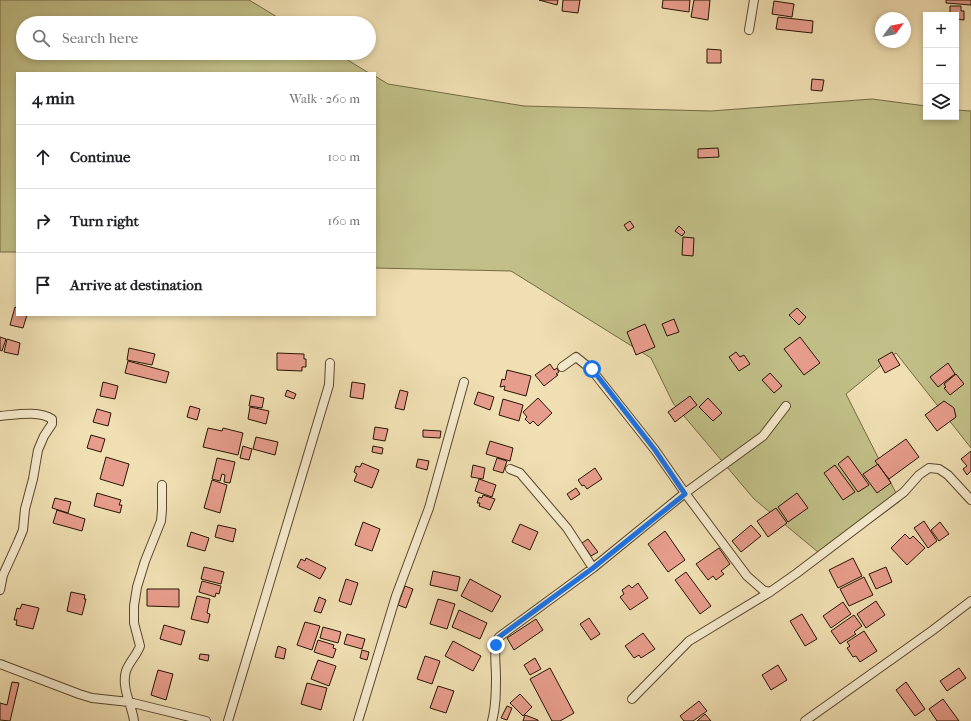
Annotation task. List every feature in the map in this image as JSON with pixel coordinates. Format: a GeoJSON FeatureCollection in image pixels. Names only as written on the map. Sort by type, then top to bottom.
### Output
{"type":"FeatureCollection","features":[{"type":"Feature","properties":{"kind":"street"},"geometry":{"type":"LineString","coordinates":[[749,30],[754,0]]}},
{"type":"Feature","properties":{"kind":"street"},"geometry":{"type":"LineString","coordinates":[[562,367],[576,356],[592,369],[655,450],[685,494],[747,576],[763,590],[770,592]]}},
{"type":"Feature","properties":{"kind":"street"},"geometry":{"type":"LineString","coordinates":[[228,721],[329,385],[330,363]]}},
{"type":"Feature","properties":{"kind":"street"},"geometry":{"type":"LineString","coordinates":[[358,721],[396,596],[429,508],[464,382]]}},
{"type":"Feature","properties":{"kind":"street"},"geometry":{"type":"LineString","coordinates":[[492,721],[495,712],[496,678],[494,657],[499,637],[593,568],[685,494],[763,436],[786,406]]}},
{"type":"Feature","properties":{"kind":"street"},"geometry":{"type":"LineString","coordinates":[[0,416],[22,414],[47,416],[52,419],[52,424],[44,436],[38,450],[34,479],[25,508],[22,530],[3,575],[0,590]]}},
{"type":"Feature","properties":{"kind":"street"},"geometry":{"type":"LineString","coordinates":[[632,699],[689,641],[770,592],[904,492],[919,475],[929,468],[939,469],[948,475],[971,500]]}},
{"type":"Feature","properties":{"kind":"street"},"geometry":{"type":"LineString","coordinates":[[510,469],[520,473],[567,528],[593,568]]}},
{"type":"Feature","properties":{"kind":"street"},"geometry":{"type":"LineString","coordinates":[[134,721],[128,702],[126,673],[130,662],[140,646],[134,623],[134,606],[137,587],[145,561],[161,521],[162,485]]}},
{"type":"Feature","properties":{"kind":"street"},"geometry":{"type":"LineString","coordinates":[[805,721],[933,630],[971,601]]}},
{"type":"Feature","properties":{"kind":"street"},"geometry":{"type":"LineString","coordinates":[[0,664],[92,698],[128,702],[206,721]]}},
{"type":"Feature","properties":{"kind":"shaded area"},"geometry":{"type":"Polygon","coordinates":[[[0,0],[249,0],[275,16],[16,16],[16,60],[348,60],[367,72],[16,72],[16,252],[0,252],[0,0]]]}},
{"type":"Feature","properties":{"kind":"shaded area"},"geometry":{"type":"Polygon","coordinates":[[[376,77],[388,84],[524,106],[711,111],[872,99],[923,106],[923,120],[959,120],[959,110],[971,111],[971,448],[896,353],[846,394],[900,501],[824,557],[754,499],[673,403],[651,358],[511,271],[376,268],[376,77]]]}},
{"type":"Feature","properties":{"kind":"building"},"geometry":{"type":"Polygon","coordinates":[[[539,0],[558,0],[557,5],[539,0]]]}},
{"type":"Feature","properties":{"kind":"building"},"geometry":{"type":"Polygon","coordinates":[[[563,0],[580,0],[578,13],[562,11],[563,0]]]}},
{"type":"Feature","properties":{"kind":"building"},"geometry":{"type":"Polygon","coordinates":[[[663,0],[690,0],[689,12],[662,8],[663,0]]]}},
{"type":"Feature","properties":{"kind":"building"},"geometry":{"type":"Polygon","coordinates":[[[694,0],[710,0],[708,20],[691,17],[694,0]]]}},
{"type":"Feature","properties":{"kind":"building"},"geometry":{"type":"Polygon","coordinates":[[[946,0],[971,0],[971,5],[946,3],[946,0]]]}},
{"type":"Feature","properties":{"kind":"building"},"geometry":{"type":"Polygon","coordinates":[[[774,1],[794,4],[792,17],[772,14],[774,1]]]}},
{"type":"Feature","properties":{"kind":"building"},"geometry":{"type":"Polygon","coordinates":[[[950,6],[961,6],[961,11],[964,11],[964,20],[959,19],[959,12],[950,12],[950,6]]]}},
{"type":"Feature","properties":{"kind":"building"},"geometry":{"type":"Polygon","coordinates":[[[778,17],[813,21],[812,33],[776,29],[778,17]]]}},
{"type":"Feature","properties":{"kind":"building"},"geometry":{"type":"Polygon","coordinates":[[[707,49],[721,50],[721,63],[707,63],[707,49]]]}},
{"type":"Feature","properties":{"kind":"building"},"geometry":{"type":"Polygon","coordinates":[[[812,79],[824,80],[822,91],[811,90],[812,79]]]}},
{"type":"Feature","properties":{"kind":"building"},"geometry":{"type":"Polygon","coordinates":[[[718,148],[719,157],[698,158],[698,149],[718,148]]]}},
{"type":"Feature","properties":{"kind":"building"},"geometry":{"type":"Polygon","coordinates":[[[630,221],[634,227],[628,231],[624,225],[630,221]]]}},
{"type":"Feature","properties":{"kind":"building"},"geometry":{"type":"Polygon","coordinates":[[[679,226],[685,232],[682,236],[675,231],[679,226]]]}},
{"type":"Feature","properties":{"kind":"building"},"geometry":{"type":"Polygon","coordinates":[[[683,237],[694,238],[693,256],[682,255],[683,237]]]}},
{"type":"Feature","properties":{"kind":"building"},"geometry":{"type":"Polygon","coordinates":[[[15,307],[16,316],[27,316],[23,328],[10,325],[15,307]]]}},
{"type":"Feature","properties":{"kind":"building"},"geometry":{"type":"Polygon","coordinates":[[[797,308],[806,317],[799,325],[789,315],[797,308]]]}},
{"type":"Feature","properties":{"kind":"building"},"geometry":{"type":"Polygon","coordinates":[[[674,319],[679,332],[667,336],[662,324],[674,319]]]}},
{"type":"Feature","properties":{"kind":"building"},"geometry":{"type":"Polygon","coordinates":[[[645,324],[655,347],[636,355],[627,332],[645,324]]]}},
{"type":"Feature","properties":{"kind":"building"},"geometry":{"type":"Polygon","coordinates":[[[0,337],[6,339],[2,351],[0,350],[0,337]]]}},
{"type":"Feature","properties":{"kind":"building"},"geometry":{"type":"Polygon","coordinates":[[[800,337],[820,363],[804,375],[784,349],[800,337]]]}},
{"type":"Feature","properties":{"kind":"building"},"geometry":{"type":"Polygon","coordinates":[[[7,339],[20,343],[18,355],[4,352],[7,339]]]}},
{"type":"Feature","properties":{"kind":"building"},"geometry":{"type":"Polygon","coordinates":[[[129,348],[155,354],[152,365],[127,360],[129,348]]]}},
{"type":"Feature","properties":{"kind":"building"},"geometry":{"type":"Polygon","coordinates":[[[736,352],[740,357],[744,355],[750,364],[739,371],[729,357],[736,352]]]}},
{"type":"Feature","properties":{"kind":"building"},"geometry":{"type":"Polygon","coordinates":[[[892,352],[900,365],[885,373],[878,360],[892,352]]]}},
{"type":"Feature","properties":{"kind":"building"},"geometry":{"type":"Polygon","coordinates":[[[277,353],[304,354],[304,359],[306,359],[306,367],[302,367],[302,371],[277,370],[277,353]]]}},
{"type":"Feature","properties":{"kind":"building"},"geometry":{"type":"Polygon","coordinates":[[[128,361],[169,372],[166,383],[125,373],[128,361]]]}},
{"type":"Feature","properties":{"kind":"building"},"geometry":{"type":"Polygon","coordinates":[[[948,363],[955,374],[938,387],[930,377],[948,363]]]}},
{"type":"Feature","properties":{"kind":"building"},"geometry":{"type":"Polygon","coordinates":[[[550,364],[554,370],[557,368],[559,372],[556,374],[558,375],[544,386],[535,375],[550,364]]]}},
{"type":"Feature","properties":{"kind":"building"},"geometry":{"type":"Polygon","coordinates":[[[507,370],[531,376],[526,396],[504,390],[505,386],[500,387],[502,379],[505,380],[507,370]]]}},
{"type":"Feature","properties":{"kind":"building"},"geometry":{"type":"Polygon","coordinates":[[[770,373],[782,386],[774,393],[762,380],[770,373]]]}},
{"type":"Feature","properties":{"kind":"building"},"geometry":{"type":"Polygon","coordinates":[[[956,374],[964,384],[950,395],[944,388],[946,387],[944,384],[956,374]]]}},
{"type":"Feature","properties":{"kind":"building"},"geometry":{"type":"Polygon","coordinates":[[[103,382],[118,386],[115,399],[100,396],[103,382]]]}},
{"type":"Feature","properties":{"kind":"building"},"geometry":{"type":"Polygon","coordinates":[[[352,382],[365,384],[363,399],[350,397],[352,382]]]}},
{"type":"Feature","properties":{"kind":"building"},"geometry":{"type":"Polygon","coordinates":[[[287,390],[296,394],[294,399],[285,396],[287,390]]]}},
{"type":"Feature","properties":{"kind":"building"},"geometry":{"type":"Polygon","coordinates":[[[400,390],[408,392],[404,410],[395,408],[400,390]]]}},
{"type":"Feature","properties":{"kind":"building"},"geometry":{"type":"Polygon","coordinates":[[[478,392],[494,397],[490,410],[474,404],[478,392]]]}},
{"type":"Feature","properties":{"kind":"building"},"geometry":{"type":"Polygon","coordinates":[[[251,395],[264,398],[262,408],[249,406],[251,395]]]}},
{"type":"Feature","properties":{"kind":"building"},"geometry":{"type":"Polygon","coordinates":[[[690,396],[697,405],[675,422],[668,412],[690,396]]]}},
{"type":"Feature","properties":{"kind":"building"},"geometry":{"type":"Polygon","coordinates":[[[538,398],[552,413],[538,426],[533,421],[530,424],[525,419],[527,417],[523,412],[538,398]]]}},
{"type":"Feature","properties":{"kind":"building"},"geometry":{"type":"Polygon","coordinates":[[[708,398],[722,413],[713,421],[699,407],[708,398]]]}},
{"type":"Feature","properties":{"kind":"building"},"geometry":{"type":"Polygon","coordinates":[[[503,399],[523,405],[519,421],[499,415],[503,399]]]}},
{"type":"Feature","properties":{"kind":"building"},"geometry":{"type":"Polygon","coordinates":[[[944,401],[954,408],[956,417],[937,431],[925,415],[944,401]]]}},
{"type":"Feature","properties":{"kind":"building"},"geometry":{"type":"Polygon","coordinates":[[[190,406],[200,409],[197,420],[187,417],[190,406]]]}},
{"type":"Feature","properties":{"kind":"building"},"geometry":{"type":"Polygon","coordinates":[[[250,407],[269,411],[266,424],[248,419],[250,407]]]}},
{"type":"Feature","properties":{"kind":"building"},"geometry":{"type":"Polygon","coordinates":[[[97,409],[111,413],[108,426],[93,422],[97,409]]]}},
{"type":"Feature","properties":{"kind":"building"},"geometry":{"type":"Polygon","coordinates":[[[375,427],[388,429],[385,441],[373,439],[375,427]]]}},
{"type":"Feature","properties":{"kind":"building"},"geometry":{"type":"Polygon","coordinates":[[[208,428],[222,431],[223,428],[243,433],[238,455],[203,447],[208,428]]]}},
{"type":"Feature","properties":{"kind":"building"},"geometry":{"type":"Polygon","coordinates":[[[423,430],[441,431],[440,438],[423,437],[423,430]]]}},
{"type":"Feature","properties":{"kind":"building"},"geometry":{"type":"Polygon","coordinates":[[[91,435],[105,439],[101,452],[87,448],[91,435]]]}},
{"type":"Feature","properties":{"kind":"building"},"geometry":{"type":"Polygon","coordinates":[[[256,437],[278,442],[275,455],[253,449],[256,437]]]}},
{"type":"Feature","properties":{"kind":"building"},"geometry":{"type":"Polygon","coordinates":[[[906,439],[919,457],[889,479],[875,461],[906,439]]]}},
{"type":"Feature","properties":{"kind":"building"},"geometry":{"type":"Polygon","coordinates":[[[490,441],[513,448],[510,461],[486,454],[490,441]]]}},
{"type":"Feature","properties":{"kind":"building"},"geometry":{"type":"Polygon","coordinates":[[[243,446],[252,449],[249,460],[240,458],[243,446]]]}},
{"type":"Feature","properties":{"kind":"building"},"geometry":{"type":"Polygon","coordinates":[[[373,446],[383,448],[382,454],[372,452],[373,446]]]}},
{"type":"Feature","properties":{"kind":"building"},"geometry":{"type":"Polygon","coordinates":[[[971,451],[971,471],[967,475],[963,469],[967,466],[961,459],[971,451]]]}},
{"type":"Feature","properties":{"kind":"building"},"geometry":{"type":"Polygon","coordinates":[[[848,456],[869,485],[858,492],[838,464],[848,456]]]}},
{"type":"Feature","properties":{"kind":"building"},"geometry":{"type":"Polygon","coordinates":[[[106,457],[129,464],[123,486],[100,479],[106,457]]]}},
{"type":"Feature","properties":{"kind":"building"},"geometry":{"type":"Polygon","coordinates":[[[217,458],[235,462],[230,483],[224,482],[225,475],[222,474],[220,481],[212,479],[217,458]]]}},
{"type":"Feature","properties":{"kind":"building"},"geometry":{"type":"Polygon","coordinates":[[[497,458],[507,461],[503,473],[493,470],[497,458]]]}},
{"type":"Feature","properties":{"kind":"building"},"geometry":{"type":"Polygon","coordinates":[[[418,459],[429,461],[427,470],[416,467],[418,459]]]}},
{"type":"Feature","properties":{"kind":"building"},"geometry":{"type":"Polygon","coordinates":[[[362,463],[379,470],[372,488],[354,481],[357,474],[354,472],[356,466],[360,467],[362,463]]]}},
{"type":"Feature","properties":{"kind":"building"},"geometry":{"type":"Polygon","coordinates":[[[878,464],[891,483],[877,493],[863,474],[878,464]]]}},
{"type":"Feature","properties":{"kind":"building"},"geometry":{"type":"Polygon","coordinates":[[[473,465],[485,468],[483,479],[471,477],[473,465]]]}},
{"type":"Feature","properties":{"kind":"building"},"geometry":{"type":"Polygon","coordinates":[[[835,465],[855,492],[843,500],[824,473],[835,465]]]}},
{"type":"Feature","properties":{"kind":"building"},"geometry":{"type":"Polygon","coordinates":[[[595,468],[602,479],[587,489],[584,485],[582,486],[578,480],[595,468]]]}},
{"type":"Feature","properties":{"kind":"building"},"geometry":{"type":"Polygon","coordinates":[[[479,479],[496,485],[492,497],[475,491],[479,479]]]}},
{"type":"Feature","properties":{"kind":"building"},"geometry":{"type":"Polygon","coordinates":[[[212,480],[227,485],[220,513],[204,508],[212,480]]]}},
{"type":"Feature","properties":{"kind":"building"},"geometry":{"type":"Polygon","coordinates":[[[576,488],[580,494],[571,500],[567,494],[576,488]]]}},
{"type":"Feature","properties":{"kind":"building"},"geometry":{"type":"Polygon","coordinates":[[[97,493],[121,500],[119,505],[122,505],[120,513],[94,506],[97,493]]]}},
{"type":"Feature","properties":{"kind":"building"},"geometry":{"type":"Polygon","coordinates":[[[797,493],[808,508],[788,522],[778,507],[797,493]]]}},
{"type":"Feature","properties":{"kind":"building"},"geometry":{"type":"Polygon","coordinates":[[[483,495],[495,499],[490,510],[479,506],[480,503],[477,503],[479,497],[482,498],[483,495]]]}},
{"type":"Feature","properties":{"kind":"building"},"geometry":{"type":"Polygon","coordinates":[[[55,498],[71,502],[68,513],[52,508],[55,498]]]}},
{"type":"Feature","properties":{"kind":"building"},"geometry":{"type":"Polygon","coordinates":[[[776,508],[787,523],[768,537],[757,521],[776,508]]]}},
{"type":"Feature","properties":{"kind":"building"},"geometry":{"type":"Polygon","coordinates":[[[57,510],[85,519],[82,531],[53,523],[57,510]]]}},
{"type":"Feature","properties":{"kind":"building"},"geometry":{"type":"Polygon","coordinates":[[[924,521],[937,541],[928,548],[914,528],[924,521]]]}},
{"type":"Feature","properties":{"kind":"building"},"geometry":{"type":"Polygon","coordinates":[[[363,522],[380,529],[372,551],[355,545],[363,522]]]}},
{"type":"Feature","properties":{"kind":"building"},"geometry":{"type":"Polygon","coordinates":[[[940,522],[949,534],[939,541],[931,530],[940,522]]]}},
{"type":"Feature","properties":{"kind":"building"},"geometry":{"type":"Polygon","coordinates":[[[520,524],[538,532],[530,550],[512,542],[520,524]]]}},
{"type":"Feature","properties":{"kind":"building"},"geometry":{"type":"Polygon","coordinates":[[[218,525],[236,529],[233,542],[215,537],[218,525]]]}},
{"type":"Feature","properties":{"kind":"building"},"geometry":{"type":"Polygon","coordinates":[[[751,525],[761,536],[741,552],[732,541],[751,525]]]}},
{"type":"Feature","properties":{"kind":"building"},"geometry":{"type":"Polygon","coordinates":[[[665,531],[685,560],[668,572],[648,544],[665,531]]]}},
{"type":"Feature","properties":{"kind":"building"},"geometry":{"type":"Polygon","coordinates":[[[191,532],[209,538],[205,551],[187,546],[191,532]]]}},
{"type":"Feature","properties":{"kind":"building"},"geometry":{"type":"Polygon","coordinates":[[[905,534],[910,539],[913,536],[925,548],[907,565],[891,548],[905,534]]]}},
{"type":"Feature","properties":{"kind":"building"},"geometry":{"type":"Polygon","coordinates":[[[588,539],[598,552],[591,556],[582,543],[588,539]]]}},
{"type":"Feature","properties":{"kind":"building"},"geometry":{"type":"Polygon","coordinates":[[[719,548],[730,564],[721,571],[724,574],[716,580],[713,576],[708,580],[696,564],[719,548]]]}},
{"type":"Feature","properties":{"kind":"building"},"geometry":{"type":"Polygon","coordinates":[[[306,558],[326,568],[320,579],[297,567],[301,559],[305,561],[306,558]]]}},
{"type":"Feature","properties":{"kind":"building"},"geometry":{"type":"Polygon","coordinates":[[[853,558],[862,576],[838,588],[829,570],[853,558]]]}},
{"type":"Feature","properties":{"kind":"building"},"geometry":{"type":"Polygon","coordinates":[[[204,567],[224,572],[221,584],[201,579],[204,567]]]}},
{"type":"Feature","properties":{"kind":"building"},"geometry":{"type":"Polygon","coordinates":[[[886,567],[892,582],[876,589],[869,574],[886,567]]]}},
{"type":"Feature","properties":{"kind":"building"},"geometry":{"type":"Polygon","coordinates":[[[433,571],[460,577],[457,591],[430,585],[433,571]]]}},
{"type":"Feature","properties":{"kind":"building"},"geometry":{"type":"Polygon","coordinates":[[[686,572],[711,606],[700,614],[675,580],[686,572]]]}},
{"type":"Feature","properties":{"kind":"building"},"geometry":{"type":"Polygon","coordinates":[[[864,577],[873,595],[849,606],[840,589],[864,577]]]}},
{"type":"Feature","properties":{"kind":"building"},"geometry":{"type":"Polygon","coordinates":[[[346,579],[358,583],[351,605],[339,601],[346,579]]]}},
{"type":"Feature","properties":{"kind":"building"},"geometry":{"type":"Polygon","coordinates":[[[470,579],[501,596],[492,612],[461,596],[470,579]]]}},
{"type":"Feature","properties":{"kind":"building"},"geometry":{"type":"Polygon","coordinates":[[[202,581],[221,586],[219,594],[216,593],[215,597],[199,592],[202,581]]]}},
{"type":"Feature","properties":{"kind":"building"},"geometry":{"type":"Polygon","coordinates":[[[638,583],[648,598],[630,610],[620,597],[624,594],[622,590],[629,585],[632,588],[638,583]]]}},
{"type":"Feature","properties":{"kind":"building"},"geometry":{"type":"Polygon","coordinates":[[[405,586],[413,589],[406,608],[398,605],[405,586]]]}},
{"type":"Feature","properties":{"kind":"building"},"geometry":{"type":"Polygon","coordinates":[[[147,589],[179,589],[179,607],[147,606],[147,589]]]}},
{"type":"Feature","properties":{"kind":"building"},"geometry":{"type":"Polygon","coordinates":[[[71,592],[85,595],[84,599],[86,599],[82,615],[67,611],[71,592]]]}},
{"type":"Feature","properties":{"kind":"building"},"geometry":{"type":"Polygon","coordinates":[[[197,596],[210,599],[207,613],[210,614],[208,623],[191,619],[197,596]]]}},
{"type":"Feature","properties":{"kind":"building"},"geometry":{"type":"Polygon","coordinates":[[[319,597],[326,600],[321,613],[314,611],[319,597]]]}},
{"type":"Feature","properties":{"kind":"building"},"geometry":{"type":"Polygon","coordinates":[[[438,599],[455,604],[447,629],[430,624],[438,599]]]}},
{"type":"Feature","properties":{"kind":"building"},"geometry":{"type":"Polygon","coordinates":[[[876,601],[885,615],[866,628],[857,614],[876,601]]]}},
{"type":"Feature","properties":{"kind":"building"},"geometry":{"type":"Polygon","coordinates":[[[843,602],[851,614],[831,628],[823,616],[843,602]]]}},
{"type":"Feature","properties":{"kind":"building"},"geometry":{"type":"Polygon","coordinates":[[[22,604],[39,608],[33,629],[16,625],[17,620],[14,620],[17,608],[20,609],[22,604]]]}},
{"type":"Feature","properties":{"kind":"building"},"geometry":{"type":"Polygon","coordinates":[[[459,610],[487,623],[480,639],[452,627],[459,610]]]}},
{"type":"Feature","properties":{"kind":"building"},"geometry":{"type":"Polygon","coordinates":[[[802,614],[817,639],[805,646],[790,621],[802,614]]]}},
{"type":"Feature","properties":{"kind":"building"},"geometry":{"type":"Polygon","coordinates":[[[854,615],[862,626],[854,632],[856,634],[840,644],[831,631],[854,615]]]}},
{"type":"Feature","properties":{"kind":"building"},"geometry":{"type":"Polygon","coordinates":[[[589,618],[600,634],[591,640],[580,624],[589,618]]]}},
{"type":"Feature","properties":{"kind":"building"},"geometry":{"type":"Polygon","coordinates":[[[536,619],[543,630],[514,650],[507,638],[536,619]]]}},
{"type":"Feature","properties":{"kind":"building"},"geometry":{"type":"Polygon","coordinates":[[[305,622],[320,626],[312,650],[297,645],[305,622]]]}},
{"type":"Feature","properties":{"kind":"building"},"geometry":{"type":"Polygon","coordinates":[[[164,625],[185,631],[181,645],[160,639],[164,625]]]}},
{"type":"Feature","properties":{"kind":"building"},"geometry":{"type":"Polygon","coordinates":[[[323,627],[341,632],[338,643],[320,638],[323,627]]]}},
{"type":"Feature","properties":{"kind":"building"},"geometry":{"type":"Polygon","coordinates":[[[864,631],[877,651],[860,662],[856,656],[853,657],[847,648],[850,646],[847,642],[864,631]]]}},
{"type":"Feature","properties":{"kind":"building"},"geometry":{"type":"Polygon","coordinates":[[[643,633],[655,649],[641,658],[639,655],[634,658],[625,646],[643,633]]]}},
{"type":"Feature","properties":{"kind":"building"},"geometry":{"type":"Polygon","coordinates":[[[347,634],[365,639],[362,649],[344,644],[347,634]]]}},
{"type":"Feature","properties":{"kind":"building"},"geometry":{"type":"Polygon","coordinates":[[[318,640],[334,645],[333,648],[336,649],[333,658],[314,652],[318,640]]]}},
{"type":"Feature","properties":{"kind":"building"},"geometry":{"type":"Polygon","coordinates":[[[453,641],[481,656],[473,671],[445,656],[453,641]]]}},
{"type":"Feature","properties":{"kind":"building"},"geometry":{"type":"Polygon","coordinates":[[[278,646],[286,649],[284,659],[275,657],[278,646]]]}},
{"type":"Feature","properties":{"kind":"building"},"geometry":{"type":"Polygon","coordinates":[[[362,650],[369,652],[367,660],[360,658],[362,650]]]}},
{"type":"Feature","properties":{"kind":"building"},"geometry":{"type":"Polygon","coordinates":[[[200,654],[209,655],[208,661],[199,659],[200,654]]]}},
{"type":"Feature","properties":{"kind":"building"},"geometry":{"type":"Polygon","coordinates":[[[425,656],[440,661],[432,684],[417,679],[425,656]]]}},
{"type":"Feature","properties":{"kind":"building"},"geometry":{"type":"Polygon","coordinates":[[[535,658],[541,669],[530,675],[524,665],[535,658]]]}},
{"type":"Feature","properties":{"kind":"building"},"geometry":{"type":"Polygon","coordinates":[[[318,660],[336,666],[329,686],[311,679],[318,660]]]}},
{"type":"Feature","properties":{"kind":"building"},"geometry":{"type":"Polygon","coordinates":[[[778,665],[787,680],[771,690],[762,675],[778,665]]]}},
{"type":"Feature","properties":{"kind":"building"},"geometry":{"type":"Polygon","coordinates":[[[550,668],[574,713],[560,721],[552,721],[530,679],[550,668]]]}},
{"type":"Feature","properties":{"kind":"building"},"geometry":{"type":"Polygon","coordinates":[[[959,668],[966,678],[947,691],[940,681],[959,668]]]}},
{"type":"Feature","properties":{"kind":"building"},"geometry":{"type":"Polygon","coordinates":[[[158,670],[173,674],[166,700],[151,695],[158,670]]]}},
{"type":"Feature","properties":{"kind":"building"},"geometry":{"type":"Polygon","coordinates":[[[12,682],[19,683],[10,721],[0,720],[0,703],[7,705],[12,682]]]}},
{"type":"Feature","properties":{"kind":"building"},"geometry":{"type":"Polygon","coordinates":[[[906,682],[925,709],[915,716],[896,690],[906,682]]]}},
{"type":"Feature","properties":{"kind":"building"},"geometry":{"type":"Polygon","coordinates":[[[307,683],[327,688],[321,710],[301,704],[307,683]]]}},
{"type":"Feature","properties":{"kind":"building"},"geometry":{"type":"Polygon","coordinates":[[[438,686],[454,691],[446,713],[430,708],[438,686]]]}},
{"type":"Feature","properties":{"kind":"building"},"geometry":{"type":"Polygon","coordinates":[[[520,694],[532,707],[523,716],[510,703],[520,694]]]}},
{"type":"Feature","properties":{"kind":"building"},"geometry":{"type":"Polygon","coordinates":[[[943,699],[959,721],[937,721],[929,709],[943,699]]]}},
{"type":"Feature","properties":{"kind":"building"},"geometry":{"type":"Polygon","coordinates":[[[699,701],[707,711],[693,721],[684,721],[680,716],[699,701]]]}},
{"type":"Feature","properties":{"kind":"building"},"geometry":{"type":"Polygon","coordinates":[[[507,706],[512,708],[507,720],[501,718],[507,706]]]}},
{"type":"Feature","properties":{"kind":"building"},"geometry":{"type":"Polygon","coordinates":[[[705,714],[711,721],[697,721],[705,714]]]}},
{"type":"Feature","properties":{"kind":"building"},"geometry":{"type":"Polygon","coordinates":[[[525,715],[538,720],[538,721],[523,721],[525,715]]]}},
{"type":"Feature","properties":{"kind":"route"},"geometry":{"type":"LineString","coordinates":[[496,645],[499,637],[593,568],[685,494],[655,450],[592,369]]}}]}
